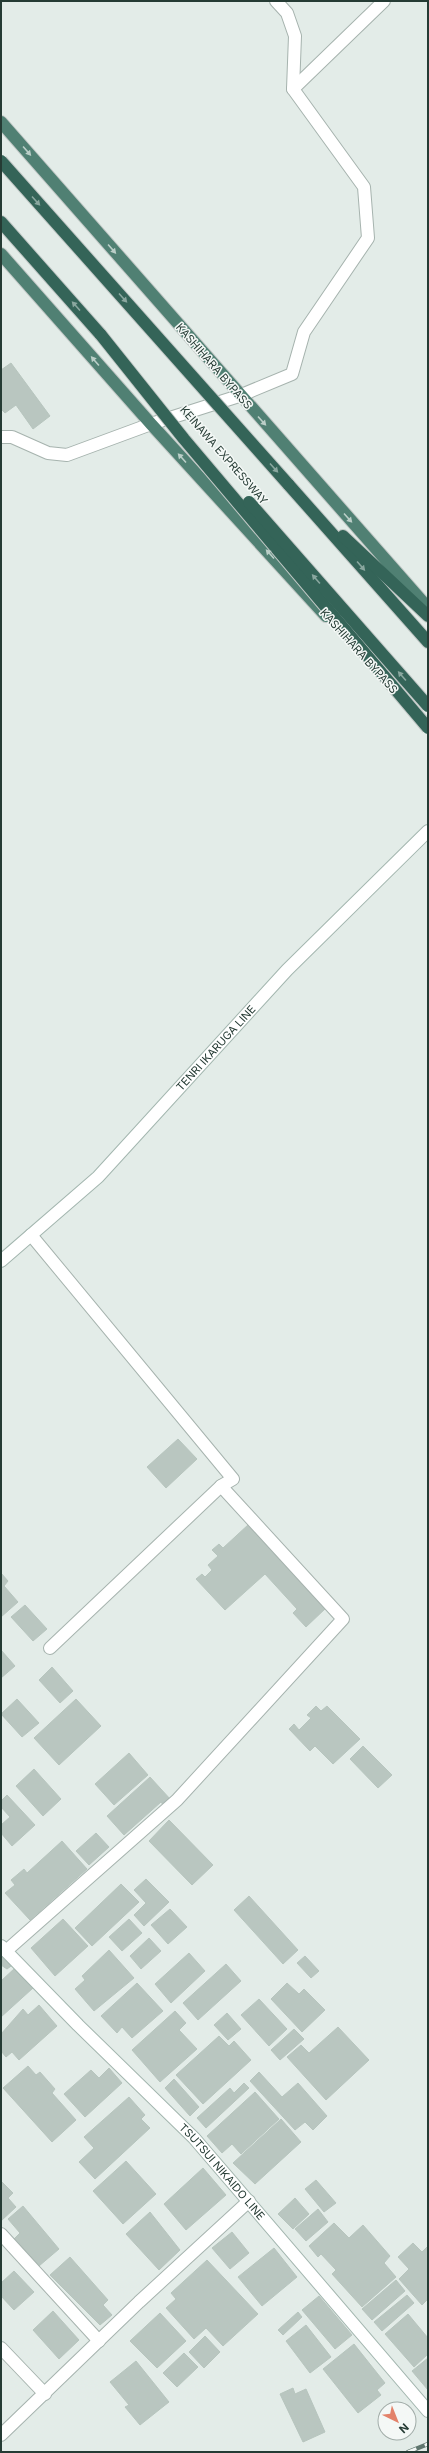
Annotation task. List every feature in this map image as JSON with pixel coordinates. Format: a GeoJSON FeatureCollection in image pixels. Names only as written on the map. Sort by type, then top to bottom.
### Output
{"type":"FeatureCollection","features":[{"type":"Feature","properties":{"kind":"highway","name":"KASHIHARA BYPASS"},"geometry":{"type":"LineString","coordinates":[[1,122],[239,396],[428,608]]}},
{"type":"Feature","properties":{"kind":"highway"},"geometry":{"type":"LineString","coordinates":[[1,161],[428,642]]}},
{"type":"Feature","properties":{"kind":"highway","name":"KEINAWA EXPRESSWAY"},"geometry":{"type":"LineString","coordinates":[[1,222],[428,706]]}},
{"type":"Feature","properties":{"kind":"highway","name":"KASHIHARA BYPASS"},"geometry":{"type":"LineString","coordinates":[[1,254],[151,424],[428,728]]}},
{"type":"Feature","properties":{"kind":"highway"},"geometry":{"type":"LineString","coordinates":[[102,335],[184,439],[428,728]]}},
{"type":"Feature","properties":{"kind":"highway"},"geometry":{"type":"LineString","coordinates":[[288,484],[428,616]]}},
{"type":"Feature","properties":{"kind":"street"},"geometry":{"type":"LineString","coordinates":[[1,437],[12,437],[48,452],[67,455],[151,424],[239,396],[292,374],[304,332],[368,238],[364,187],[293,89],[294,36],[287,13],[276,1]]}},
{"type":"Feature","properties":{"kind":"street"},"geometry":{"type":"LineString","coordinates":[[293,89],[384,1]]}},
{"type":"Feature","properties":{"kind":"street","name":"TENRI IKARUGA LINE"},"geometry":{"type":"LineString","coordinates":[[1,1261],[98,1177],[287,970],[428,830]]}},
{"type":"Feature","properties":{"kind":"street"},"geometry":{"type":"LineString","coordinates":[[31,1235],[233,1479],[221,1486],[50,1648]]}},
{"type":"Feature","properties":{"kind":"street"},"geometry":{"type":"LineString","coordinates":[[4,1948],[177,1800],[343,1619],[221,1486]]}},
{"type":"Feature","properties":{"kind":"street","name":"TSUTSUI NIKAIDO LINE"},"geometry":{"type":"LineString","coordinates":[[4,1948],[78,2025],[194,2138],[428,2411]]}},
{"type":"Feature","properties":{"kind":"street"},"geometry":{"type":"LineString","coordinates":[[1,2435],[249,2201]]}},
{"type":"Feature","properties":{"kind":"street"},"geometry":{"type":"LineString","coordinates":[[1,2234],[99,2341]]}},
{"type":"Feature","properties":{"kind":"street"},"geometry":{"type":"LineString","coordinates":[[1,2348],[45,2394]]}},
{"type":"Feature","properties":{"kind":"building"},"geometry":{"type":"Polygon","coordinates":[[[11,363],[50,416],[33,429],[16,405],[5,413],[1,409],[1,370],[11,363]]]}},
{"type":"Feature","properties":{"kind":"building"},"geometry":{"type":"Polygon","coordinates":[[[178,1439],[197,1459],[166,1488],[147,1467],[178,1439]]]}},
{"type":"Feature","properties":{"kind":"building"},"geometry":{"type":"Polygon","coordinates":[[[249,1524],[326,1608],[306,1627],[293,1613],[297,1609],[265,1574],[225,1610],[196,1579],[202,1574],[205,1577],[212,1570],[208,1565],[218,1556],[212,1550],[219,1544],[223,1548],[249,1524]]]}},
{"type":"Feature","properties":{"kind":"building"},"geometry":{"type":"Polygon","coordinates":[[[1,1573],[8,1581],[4,1586],[18,1602],[1,1617],[1,1573]]]}},
{"type":"Feature","properties":{"kind":"building"},"geometry":{"type":"Polygon","coordinates":[[[25,1605],[47,1629],[33,1641],[11,1617],[25,1605]]]}},
{"type":"Feature","properties":{"kind":"building"},"geometry":{"type":"Polygon","coordinates":[[[1,1650],[15,1666],[1,1678],[1,1650]]]}},
{"type":"Feature","properties":{"kind":"building"},"geometry":{"type":"Polygon","coordinates":[[[52,1667],[73,1691],[60,1703],[39,1680],[52,1667]]]}},
{"type":"Feature","properties":{"kind":"building"},"geometry":{"type":"Polygon","coordinates":[[[17,1699],[39,1723],[22,1737],[1,1714],[17,1699]]]}},
{"type":"Feature","properties":{"kind":"building"},"geometry":{"type":"Polygon","coordinates":[[[76,1699],[101,1726],[59,1765],[34,1738],[76,1699]]]}},
{"type":"Feature","properties":{"kind":"building"},"geometry":{"type":"Polygon","coordinates":[[[316,1706],[321,1711],[327,1706],[360,1739],[333,1764],[315,1746],[310,1751],[289,1729],[294,1724],[299,1730],[311,1718],[307,1715],[316,1706]]]}},
{"type":"Feature","properties":{"kind":"building"},"geometry":{"type":"Polygon","coordinates":[[[363,1746],[392,1775],[378,1788],[350,1759],[363,1746]]]}},
{"type":"Feature","properties":{"kind":"building"},"geometry":{"type":"Polygon","coordinates":[[[129,1753],[148,1775],[114,1805],[95,1784],[129,1753]]]}},
{"type":"Feature","properties":{"kind":"building"},"geometry":{"type":"Polygon","coordinates":[[[34,1769],[61,1799],[43,1816],[16,1786],[34,1769]]]}},
{"type":"Feature","properties":{"kind":"building"},"geometry":{"type":"Polygon","coordinates":[[[150,1777],[171,1800],[164,1806],[161,1802],[124,1835],[107,1816],[150,1777]]]}},
{"type":"Feature","properties":{"kind":"building"},"geometry":{"type":"Polygon","coordinates":[[[7,1795],[35,1825],[12,1846],[1,1833],[1,1825],[10,1817],[1,1807],[1,1801],[7,1795]]]}},
{"type":"Feature","properties":{"kind":"building"},"geometry":{"type":"Polygon","coordinates":[[[169,1820],[213,1865],[192,1885],[149,1841],[169,1820]]]}},
{"type":"Feature","properties":{"kind":"building"},"geometry":{"type":"Polygon","coordinates":[[[96,1833],[109,1847],[89,1865],[76,1851],[96,1833]]]}},
{"type":"Feature","properties":{"kind":"building"},"geometry":{"type":"Polygon","coordinates":[[[62,1841],[87,1869],[30,1920],[5,1893],[15,1885],[11,1880],[24,1869],[27,1873],[62,1841]]]}},
{"type":"Feature","properties":{"kind":"building"},"geometry":{"type":"Polygon","coordinates":[[[146,1879],[169,1902],[144,1926],[134,1915],[146,1903],[134,1890],[146,1879]]]}},
{"type":"Feature","properties":{"kind":"building"},"geometry":{"type":"Polygon","coordinates":[[[121,1884],[139,1902],[92,1946],[75,1928],[121,1884]]]}},
{"type":"Feature","properties":{"kind":"building"},"geometry":{"type":"Polygon","coordinates":[[[249,1896],[298,1950],[283,1964],[234,1910],[249,1896]]]}},
{"type":"Feature","properties":{"kind":"building"},"geometry":{"type":"Polygon","coordinates":[[[170,1909],[187,1927],[168,1944],[151,1925],[170,1909]]]}},
{"type":"Feature","properties":{"kind":"building"},"geometry":{"type":"Polygon","coordinates":[[[63,1919],[88,1946],[55,1976],[31,1948],[63,1919]]]}},
{"type":"Feature","properties":{"kind":"building"},"geometry":{"type":"Polygon","coordinates":[[[129,1919],[142,1933],[122,1951],[109,1937],[129,1919]]]}},
{"type":"Feature","properties":{"kind":"building"},"geometry":{"type":"Polygon","coordinates":[[[149,1938],[161,1951],[141,1969],[130,1956],[149,1938]]]}},
{"type":"Feature","properties":{"kind":"building"},"geometry":{"type":"Polygon","coordinates":[[[1,1949],[14,1964],[7,1969],[1,1965],[1,1949]]]}},
{"type":"Feature","properties":{"kind":"building"},"geometry":{"type":"Polygon","coordinates":[[[109,1950],[134,1978],[94,2011],[75,1989],[85,1980],[82,1976],[109,1950]]]}},
{"type":"Feature","properties":{"kind":"building"},"geometry":{"type":"Polygon","coordinates":[[[189,1953],[205,1971],[171,2003],[155,1984],[189,1953]]]}},
{"type":"Feature","properties":{"kind":"building"},"geometry":{"type":"Polygon","coordinates":[[[305,1956],[319,1971],[311,1978],[297,1963],[305,1956]]]}},
{"type":"Feature","properties":{"kind":"building"},"geometry":{"type":"Polygon","coordinates":[[[226,1964],[241,1981],[198,2020],[183,2003],[226,1964]]]}},
{"type":"Feature","properties":{"kind":"building"},"geometry":{"type":"Polygon","coordinates":[[[15,1968],[33,1988],[1,2017],[1,1981],[15,1968]]]}},
{"type":"Feature","properties":{"kind":"building"},"geometry":{"type":"Polygon","coordinates":[[[137,1983],[163,2011],[132,2038],[122,2027],[117,2033],[101,2016],[137,1983]]]}},
{"type":"Feature","properties":{"kind":"building"},"geometry":{"type":"Polygon","coordinates":[[[287,1983],[299,1994],[304,1989],[325,2010],[302,2032],[271,1999],[287,1983]]]}},
{"type":"Feature","properties":{"kind":"building"},"geometry":{"type":"Polygon","coordinates":[[[259,1999],[287,2029],[269,2046],[241,2015],[259,1999]]]}},
{"type":"Feature","properties":{"kind":"building"},"geometry":{"type":"Polygon","coordinates":[[[39,2005],[57,2026],[19,2060],[12,2052],[6,2057],[1,2051],[1,2034],[23,2009],[28,2015],[39,2005]]]}},
{"type":"Feature","properties":{"kind":"building"},"geometry":{"type":"Polygon","coordinates":[[[175,2011],[186,2023],[179,2030],[197,2049],[160,2082],[132,2050],[175,2011]]]}},
{"type":"Feature","properties":{"kind":"building"},"geometry":{"type":"Polygon","coordinates":[[[227,2013],[241,2029],[228,2040],[214,2025],[227,2013]]]}},
{"type":"Feature","properties":{"kind":"building"},"geometry":{"type":"Polygon","coordinates":[[[338,2027],[369,2060],[326,2100],[287,2057],[301,2045],[309,2053],[338,2027]]]}},
{"type":"Feature","properties":{"kind":"building"},"geometry":{"type":"Polygon","coordinates":[[[294,2029],[304,2039],[280,2060],[271,2050],[294,2029]]]}},
{"type":"Feature","properties":{"kind":"building"},"geometry":{"type":"Polygon","coordinates":[[[219,2036],[229,2046],[234,2041],[251,2060],[203,2104],[176,2075],[219,2036]]]}},
{"type":"Feature","properties":{"kind":"building"},"geometry":{"type":"Polygon","coordinates":[[[28,2066],[36,2075],[40,2072],[55,2089],[52,2093],[76,2120],[52,2142],[3,2088],[28,2066]]]}},
{"type":"Feature","properties":{"kind":"building"},"geometry":{"type":"Polygon","coordinates":[[[109,2068],[122,2083],[85,2117],[64,2094],[91,2070],[99,2078],[109,2068]]]}},
{"type":"Feature","properties":{"kind":"building"},"geometry":{"type":"Polygon","coordinates":[[[259,2072],[282,2097],[298,2083],[327,2116],[313,2130],[305,2122],[295,2130],[250,2081],[259,2072]]]}},
{"type":"Feature","properties":{"kind":"building"},"geometry":{"type":"Polygon","coordinates":[[[174,2079],[199,2107],[190,2116],[165,2088],[174,2079]]]}},
{"type":"Feature","properties":{"kind":"building"},"geometry":{"type":"Polygon","coordinates":[[[244,2083],[249,2088],[206,2128],[197,2118],[230,2088],[234,2093],[244,2083]]]}},
{"type":"Feature","properties":{"kind":"building"},"geometry":{"type":"Polygon","coordinates":[[[255,2092],[279,2119],[241,2154],[232,2144],[222,2153],[207,2136],[255,2092]]]}},
{"type":"Feature","properties":{"kind":"building"},"geometry":{"type":"Polygon","coordinates":[[[129,2097],[145,2115],[141,2119],[150,2128],[95,2179],[79,2162],[94,2148],[84,2137],[129,2097]]]}},
{"type":"Feature","properties":{"kind":"building"},"geometry":{"type":"Polygon","coordinates":[[[281,2119],[301,2142],[255,2184],[233,2163],[281,2119]]]}},
{"type":"Feature","properties":{"kind":"building"},"geometry":{"type":"Polygon","coordinates":[[[126,2161],[156,2194],[123,2224],[93,2191],[126,2161]]]}},
{"type":"Feature","properties":{"kind":"building"},"geometry":{"type":"Polygon","coordinates":[[[203,2168],[226,2195],[186,2230],[164,2204],[203,2168]]]}},
{"type":"Feature","properties":{"kind":"building"},"geometry":{"type":"Polygon","coordinates":[[[316,2180],[336,2203],[324,2212],[305,2189],[316,2180]]]}},
{"type":"Feature","properties":{"kind":"building"},"geometry":{"type":"Polygon","coordinates":[[[1,2181],[13,2193],[8,2198],[16,2207],[1,2221],[1,2181]]]}},
{"type":"Feature","properties":{"kind":"building"},"geometry":{"type":"Polygon","coordinates":[[[295,2198],[309,2214],[293,2229],[278,2214],[295,2198]]]}},
{"type":"Feature","properties":{"kind":"building"},"geometry":{"type":"Polygon","coordinates":[[[23,2206],[59,2249],[39,2266],[14,2239],[20,2233],[8,2219],[23,2206]]]}},
{"type":"Feature","properties":{"kind":"building"},"geometry":{"type":"Polygon","coordinates":[[[318,2209],[328,2222],[306,2241],[295,2229],[318,2209]]]}},
{"type":"Feature","properties":{"kind":"building"},"geometry":{"type":"Polygon","coordinates":[[[150,2212],[180,2250],[159,2270],[126,2234],[150,2212]]]}},
{"type":"Feature","properties":{"kind":"building"},"geometry":{"type":"Polygon","coordinates":[[[334,2223],[349,2238],[363,2225],[390,2256],[384,2263],[396,2277],[362,2307],[332,2274],[336,2270],[321,2254],[318,2257],[309,2246],[334,2223]]]}},
{"type":"Feature","properties":{"kind":"building"},"geometry":{"type":"Polygon","coordinates":[[[232,2232],[249,2253],[230,2269],[212,2248],[232,2232]]]}},
{"type":"Feature","properties":{"kind":"building"},"geometry":{"type":"Polygon","coordinates":[[[413,2243],[422,2252],[428,2246],[428,2299],[422,2305],[399,2279],[409,2269],[398,2257],[413,2243]]]}},
{"type":"Feature","properties":{"kind":"building"},"geometry":{"type":"Polygon","coordinates":[[[274,2248],[297,2277],[262,2306],[238,2277],[274,2248]]]}},
{"type":"Feature","properties":{"kind":"building"},"geometry":{"type":"Polygon","coordinates":[[[70,2257],[108,2300],[103,2305],[112,2315],[100,2325],[50,2275],[70,2257]]]}},
{"type":"Feature","properties":{"kind":"building"},"geometry":{"type":"Polygon","coordinates":[[[207,2260],[258,2314],[223,2346],[206,2328],[194,2339],[166,2308],[176,2299],[171,2293],[207,2260]]]}},
{"type":"Feature","properties":{"kind":"building"},"geometry":{"type":"Polygon","coordinates":[[[14,2271],[34,2292],[14,2310],[1,2296],[1,2283],[14,2271]]]}},
{"type":"Feature","properties":{"kind":"building"},"geometry":{"type":"Polygon","coordinates":[[[396,2280],[405,2291],[372,2320],[362,2309],[396,2280]]]}},
{"type":"Feature","properties":{"kind":"building"},"geometry":{"type":"Polygon","coordinates":[[[407,2295],[414,2303],[382,2331],[374,2322],[407,2295]]]}},
{"type":"Feature","properties":{"kind":"building"},"geometry":{"type":"Polygon","coordinates":[[[319,2296],[352,2335],[335,2349],[302,2310],[319,2296]]]}},
{"type":"Feature","properties":{"kind":"building"},"geometry":{"type":"Polygon","coordinates":[[[53,2311],[79,2340],[59,2359],[33,2330],[53,2311]]]}},
{"type":"Feature","properties":{"kind":"building"},"geometry":{"type":"Polygon","coordinates":[[[298,2312],[302,2317],[283,2335],[278,2330],[298,2312]]]}},
{"type":"Feature","properties":{"kind":"building"},"geometry":{"type":"Polygon","coordinates":[[[160,2313],[186,2341],[157,2368],[130,2341],[160,2313]]]}},
{"type":"Feature","properties":{"kind":"building"},"geometry":{"type":"Polygon","coordinates":[[[408,2314],[428,2338],[428,2354],[414,2367],[385,2334],[408,2314]]]}},
{"type":"Feature","properties":{"kind":"building"},"geometry":{"type":"Polygon","coordinates":[[[306,2325],[331,2357],[310,2373],[286,2341],[306,2325]]]}},
{"type":"Feature","properties":{"kind":"building"},"geometry":{"type":"Polygon","coordinates":[[[205,2336],[220,2352],[204,2368],[189,2352],[205,2336]]]}},
{"type":"Feature","properties":{"kind":"building"},"geometry":{"type":"Polygon","coordinates":[[[354,2344],[385,2383],[377,2390],[381,2395],[358,2413],[323,2369],[354,2344]]]}},
{"type":"Feature","properties":{"kind":"building"},"geometry":{"type":"Polygon","coordinates":[[[184,2353],[198,2367],[177,2387],[163,2373],[184,2353]]]}},
{"type":"Feature","properties":{"kind":"building"},"geometry":{"type":"Polygon","coordinates":[[[428,2358],[428,2390],[412,2371],[428,2358]]]}},
{"type":"Feature","properties":{"kind":"building"},"geometry":{"type":"Polygon","coordinates":[[[136,2361],[169,2402],[140,2425],[125,2407],[129,2405],[110,2382],[136,2361]]]}},
{"type":"Feature","properties":{"kind":"building"},"geometry":{"type":"Polygon","coordinates":[[[293,2388],[295,2394],[306,2389],[325,2432],[303,2442],[280,2394],[293,2388]]]}},
{"type":"Feature","properties":{"kind":"railway"},"geometry":{"type":"LineString","coordinates":[[408,2452],[428,2444]]}}]}
